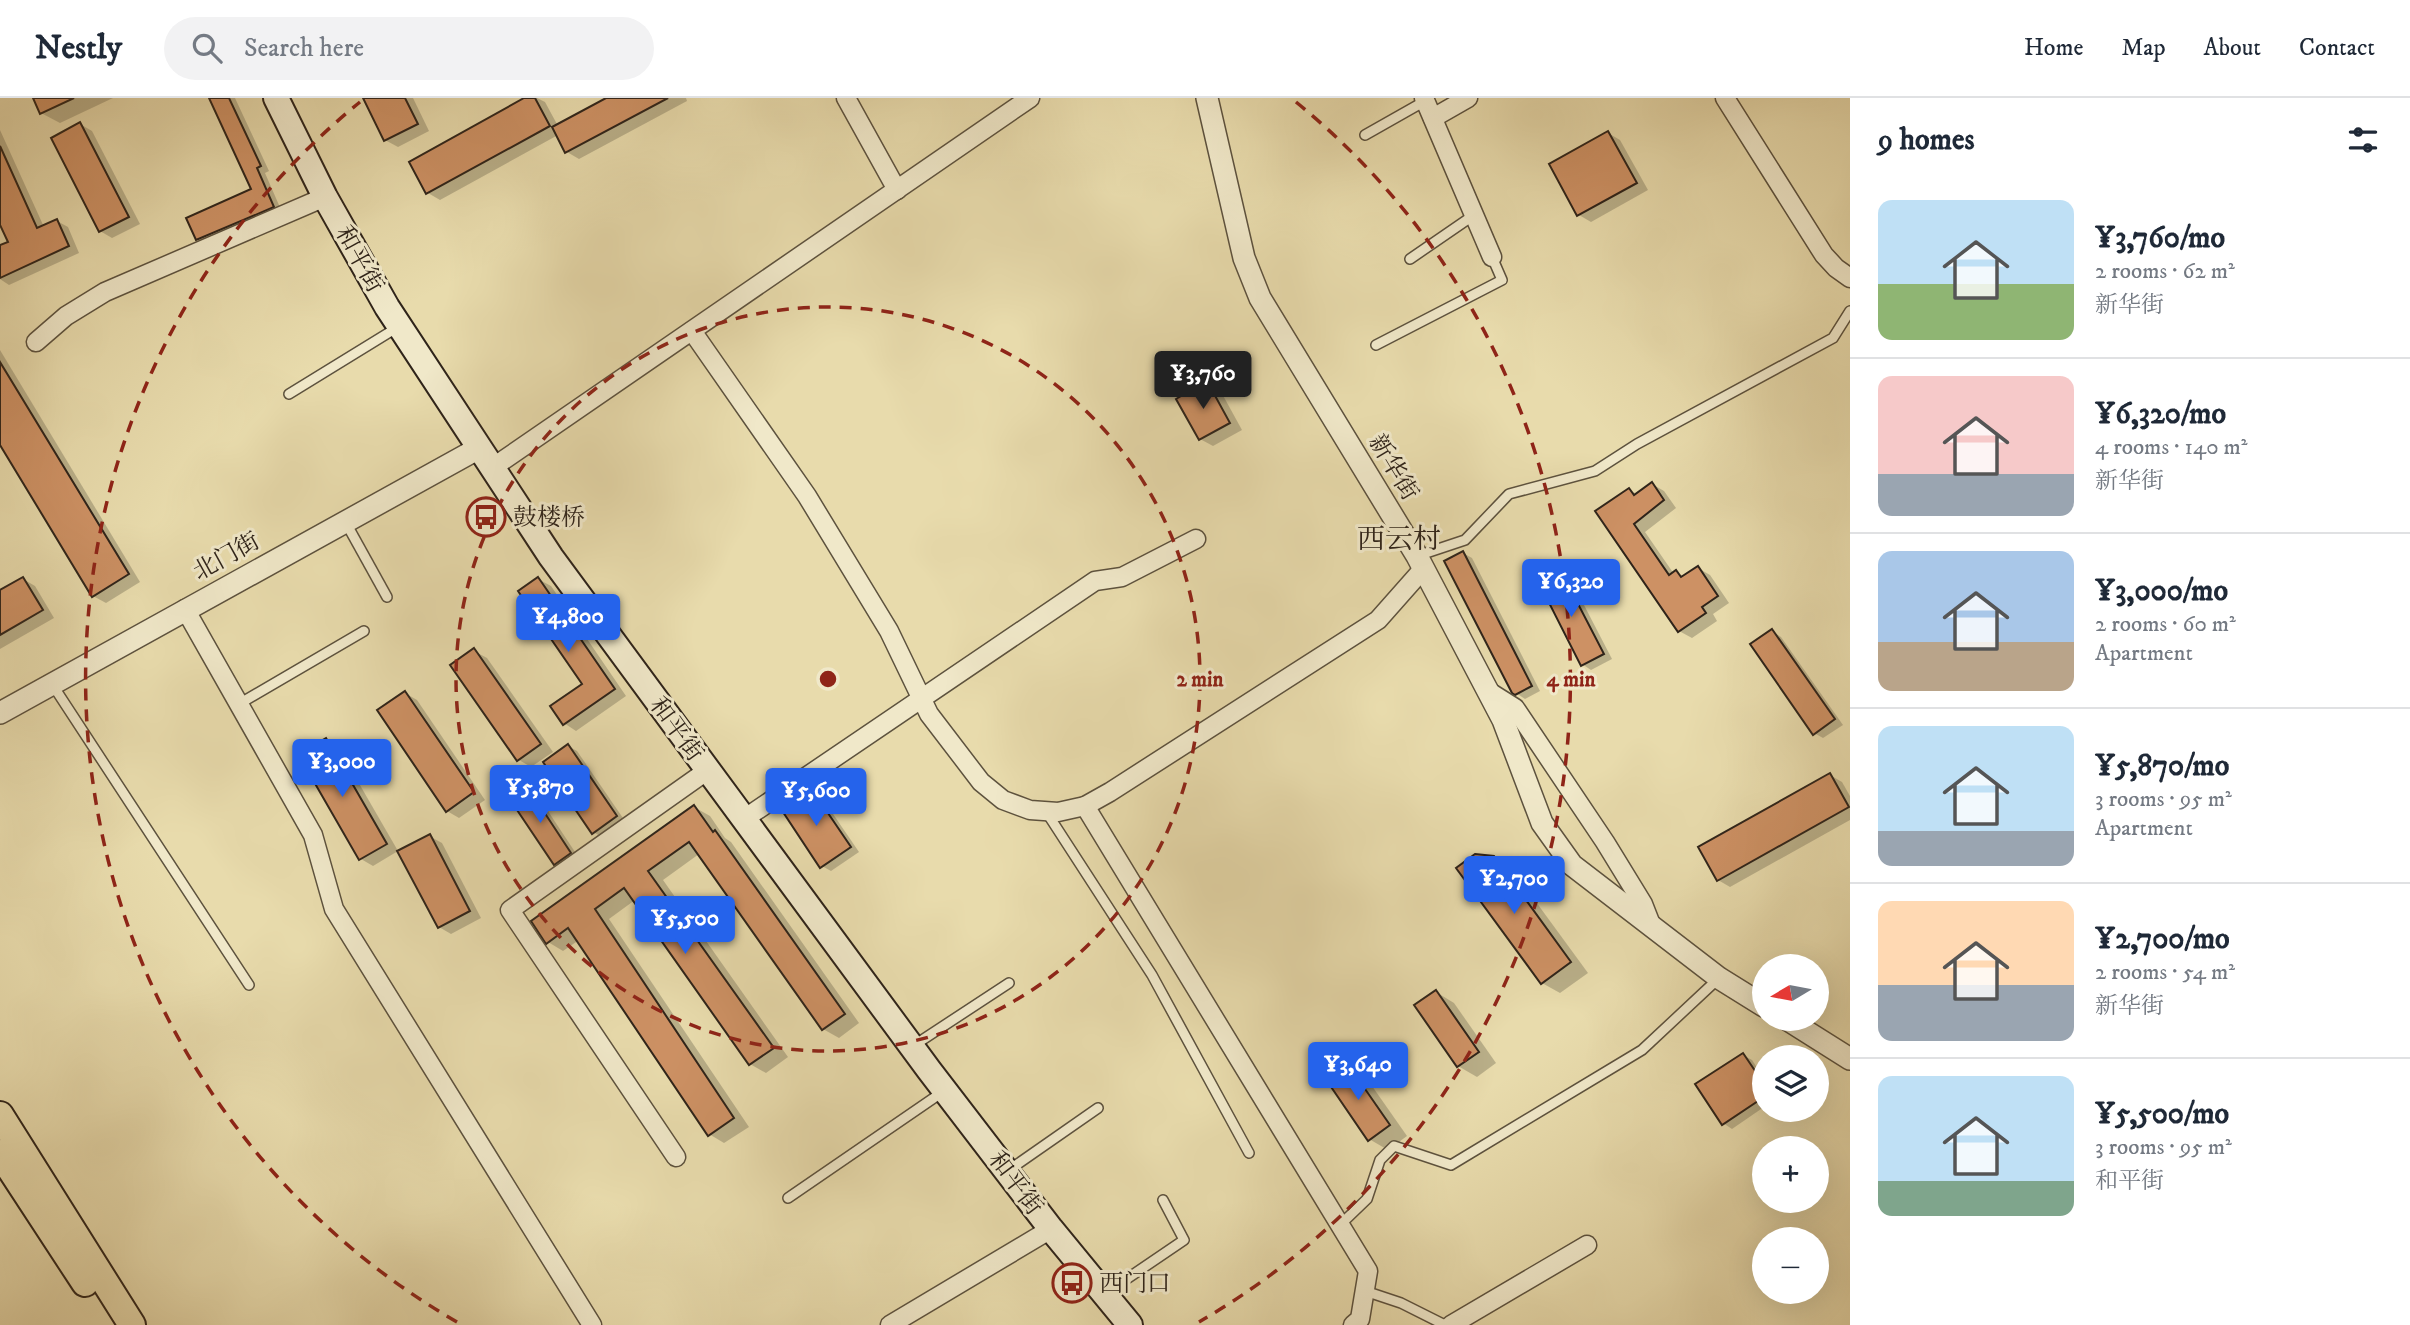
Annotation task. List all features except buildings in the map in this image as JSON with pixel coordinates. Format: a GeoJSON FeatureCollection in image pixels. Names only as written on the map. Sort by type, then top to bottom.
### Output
{"type":"FeatureCollection","features":[{"type":"Feature","properties":{"kind":"main road","name":"和平街"},"geometry":{"type":"LineString","coordinates":[[276,98],[325,197],[399,326],[551,557],[912,1047],[1051,1229],[1130,1325]]}},
{"type":"Feature","properties":{"kind":"main road"},"geometry":{"type":"LineString","coordinates":[[0,1115],[132,1325]]}},
{"type":"Feature","properties":{"kind":"main road"},"geometry":{"type":"LineString","coordinates":[[0,1153],[112,1325]]}},
{"type":"Feature","properties":{"kind":"street"},"geometry":{"type":"LineString","coordinates":[[846,98],[897,190]]}},
{"type":"Feature","properties":{"kind":"street"},"geometry":{"type":"LineString","coordinates":[[486,458],[692,331],[1030,98]]}},
{"type":"Feature","properties":{"kind":"street","name":"新华街"},"geometry":{"type":"LineString","coordinates":[[1207,98],[1244,258],[1260,298],[1420,562],[1503,720],[1542,823],[1572,865],[1719,978],[1752,999]]}},
{"type":"Feature","properties":{"kind":"street"},"geometry":{"type":"LineString","coordinates":[[1433,118],[1468,98]]}},
{"type":"Feature","properties":{"kind":"street"},"geometry":{"type":"LineString","coordinates":[[1725,98],[1825,254],[1836,268],[1850,278]]}},
{"type":"Feature","properties":{"kind":"street"},"geometry":{"type":"LineString","coordinates":[[1424,99],[1492,257]]}},
{"type":"Feature","properties":{"kind":"street"},"geometry":{"type":"LineString","coordinates":[[36,342],[66,316],[105,292],[325,197]]}},
{"type":"Feature","properties":{"kind":"street"},"geometry":{"type":"LineString","coordinates":[[692,331],[807,496],[889,631],[929,713],[981,782],[1003,800],[1030,810],[1058,812],[1085,806],[1378,620],[1420,562]]}},
{"type":"Feature","properties":{"kind":"street","name":"北门街"},"geometry":{"type":"LineString","coordinates":[[0,713],[345,521],[486,458]]}},
{"type":"Feature","properties":{"kind":"street"},"geometry":{"type":"LineString","coordinates":[[744,819],[1096,581],[1122,576],[1196,539]]}},
{"type":"Feature","properties":{"kind":"street"},"geometry":{"type":"LineString","coordinates":[[185,609],[313,835],[334,909],[592,1325]]}},
{"type":"Feature","properties":{"kind":"street"},"geometry":{"type":"LineString","coordinates":[[1488,691],[1515,708],[1605,842],[1643,904],[1652,928]]}},
{"type":"Feature","properties":{"kind":"street"},"geometry":{"type":"LineString","coordinates":[[676,1157],[510,910],[708,769]]}},
{"type":"Feature","properties":{"kind":"street"},"geometry":{"type":"LineString","coordinates":[[1085,806],[1368,1271],[1360,1319],[1353,1325]]}},
{"type":"Feature","properties":{"kind":"street"},"geometry":{"type":"LineString","coordinates":[[1805,1031],[1850,1059]]}},
{"type":"Feature","properties":{"kind":"street"},"geometry":{"type":"LineString","coordinates":[[890,1325],[1051,1229]]}},
{"type":"Feature","properties":{"kind":"street"},"geometry":{"type":"LineString","coordinates":[[1451,1325],[1587,1245]]}},
{"type":"Feature","properties":{"kind":"lane"},"geometry":{"type":"LineString","coordinates":[[1365,135],[1424,99]]}},
{"type":"Feature","properties":{"kind":"lane"},"geometry":{"type":"LineString","coordinates":[[1410,259],[1474,215]]}},
{"type":"Feature","properties":{"kind":"lane"},"geometry":{"type":"LineString","coordinates":[[1376,345],[1502,280],[1492,257]]}},
{"type":"Feature","properties":{"kind":"lane"},"geometry":{"type":"LineString","coordinates":[[1420,562],[1465,540],[1509,494],[1595,471],[1637,443],[1833,338],[1850,311]]}},
{"type":"Feature","properties":{"kind":"lane"},"geometry":{"type":"LineString","coordinates":[[289,394],[399,326]]}},
{"type":"Feature","properties":{"kind":"lane"},"geometry":{"type":"LineString","coordinates":[[345,521],[387,597]]}},
{"type":"Feature","properties":{"kind":"lane"},"geometry":{"type":"LineString","coordinates":[[239,704],[364,631]]}},
{"type":"Feature","properties":{"kind":"lane"},"geometry":{"type":"LineString","coordinates":[[51,683],[249,985]]}},
{"type":"Feature","properties":{"kind":"lane"},"geometry":{"type":"LineString","coordinates":[[1046,811],[1152,975],[1249,1153]]}},
{"type":"Feature","properties":{"kind":"lane"},"geometry":{"type":"LineString","coordinates":[[1340,1225],[1367,1199],[1380,1160],[1394,1146],[1451,1165],[1642,1050],[1719,978]]}},
{"type":"Feature","properties":{"kind":"lane"},"geometry":{"type":"LineString","coordinates":[[912,1047],[1009,983]]}},
{"type":"Feature","properties":{"kind":"lane"},"geometry":{"type":"LineString","coordinates":[[788,1198],[946,1090]]}},
{"type":"Feature","properties":{"kind":"lane"},"geometry":{"type":"LineString","coordinates":[[1007,1171],[1098,1108]]}},
{"type":"Feature","properties":{"kind":"lane"},"geometry":{"type":"LineString","coordinates":[[1104,1294],[1184,1240],[1163,1200]]}},
{"type":"Feature","properties":{"kind":"lane"},"geometry":{"type":"LineString","coordinates":[[1365,1291],[1401,1303],[1445,1325]]}},
{"type":"Feature","properties":{"kind":"place","name":"鼓楼桥"},"geometry":{"type":"Point","coordinates":[486,517]}},
{"type":"Feature","properties":{"kind":"place","name":"西门口"},"geometry":{"type":"Point","coordinates":[1072,1283]}},
{"type":"Feature","properties":{"kind":"district","name":"西云村"},"geometry":{"type":"Point","coordinates":[1399,538]}}]}
